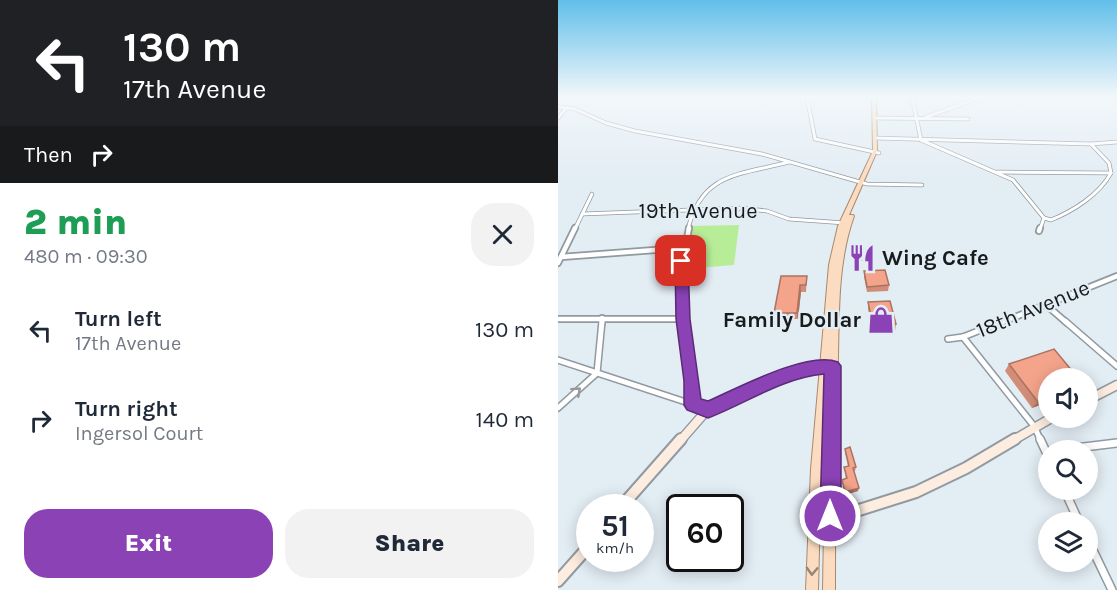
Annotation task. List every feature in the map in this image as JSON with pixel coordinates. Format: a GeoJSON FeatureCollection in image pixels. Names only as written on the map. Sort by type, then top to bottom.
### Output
{"type":"FeatureCollection","features":[{"type":"Feature","properties":{"kind":"main road"},"geometry":{"type":"LineString","coordinates":[[812,590],[816,469],[839,258],[845,223],[877,152],[877,125]]}},
{"type":"Feature","properties":{"kind":"main road"},"geometry":{"type":"LineString","coordinates":[[828,366],[829,590]]}},
{"type":"Feature","properties":{"kind":"street"},"geometry":{"type":"LineString","coordinates":[[612,125],[792,161],[865,183],[922,185]]}},
{"type":"Feature","properties":{"kind":"street"},"geometry":{"type":"LineString","coordinates":[[811,125],[813,137],[827,143],[877,152]]}},
{"type":"Feature","properties":{"kind":"street"},"geometry":{"type":"LineString","coordinates":[[917,125],[921,140]]}},
{"type":"Feature","properties":{"kind":"street"},"geometry":{"type":"LineString","coordinates":[[877,138],[1091,144],[1117,142]]}},
{"type":"Feature","properties":{"kind":"street"},"geometry":{"type":"LineString","coordinates":[[921,140],[1016,183],[1044,218],[1051,220],[1070,210],[1106,182],[1111,173],[1109,163],[1091,144]]}},
{"type":"Feature","properties":{"kind":"street"},"geometry":{"type":"LineString","coordinates":[[693,405],[680,274],[682,248],[694,209],[708,188],[719,182],[792,161]]}},
{"type":"Feature","properties":{"kind":"street"},"geometry":{"type":"LineString","coordinates":[[995,172],[1111,173]]}},
{"type":"Feature","properties":{"kind":"street"},"geometry":{"type":"LineString","coordinates":[[558,263],[592,194]]}},
{"type":"Feature","properties":{"kind":"street","name":"19th Avenue"},"geometry":{"type":"LineString","coordinates":[[582,214],[742,207],[767,211],[789,219],[845,223]]}},
{"type":"Feature","properties":{"kind":"street"},"geometry":{"type":"LineString","coordinates":[[1039,231],[1044,218]]}},
{"type":"Feature","properties":{"kind":"street"},"geometry":{"type":"LineString","coordinates":[[561,256],[682,248]]}},
{"type":"Feature","properties":{"kind":"street","name":"18th Avenue"},"geometry":{"type":"LineString","coordinates":[[948,339],[963,338],[1117,276]]}},
{"type":"Feature","properties":{"kind":"street"},"geometry":{"type":"LineString","coordinates":[[1046,304],[1117,366]]}},
{"type":"Feature","properties":{"kind":"street"},"geometry":{"type":"LineString","coordinates":[[558,408],[597,373],[602,318]]}},
{"type":"Feature","properties":{"kind":"street"},"geometry":{"type":"LineString","coordinates":[[558,319],[683,319]]}},
{"type":"Feature","properties":{"kind":"street"},"geometry":{"type":"LineString","coordinates":[[963,338],[1034,426],[1041,440]]}},
{"type":"Feature","properties":{"kind":"street"},"geometry":{"type":"LineString","coordinates":[[558,360],[708,410]]}},
{"type":"Feature","properties":{"kind":"street"},"geometry":{"type":"LineString","coordinates":[[633,494],[708,410],[785,375],[828,366]]}},
{"type":"Feature","properties":{"kind":"street"},"geometry":{"type":"LineString","coordinates":[[1098,395],[1117,386]]}},
{"type":"Feature","properties":{"kind":"street"},"geometry":{"type":"LineString","coordinates":[[815,514],[837,517],[888,502],[942,480],[1038,424]]}},
{"type":"Feature","properties":{"kind":"street"},"geometry":{"type":"LineString","coordinates":[[1098,445],[1117,443]]}},
{"type":"Feature","properties":{"kind":"street"},"geometry":{"type":"LineString","coordinates":[[558,581],[576,561]]}},
{"type":"Feature","properties":{"kind":"street"},"geometry":{"type":"LineString","coordinates":[[1098,561],[1112,590]]}},
{"type":"Feature","properties":{"kind":"green space"},"geometry":{"type":"Polygon","coordinates":[[[739,225],[734,265],[684,269],[690,226],[739,225]]]}},
{"type":"Feature","properties":{"kind":"building"},"geometry":{"type":"Polygon","coordinates":[[[857,252],[869,253],[868,258],[856,257],[857,252]]]}},
{"type":"Feature","properties":{"kind":"building"},"geometry":{"type":"Polygon","coordinates":[[[885,270],[889,285],[867,287],[864,271],[885,270]]]}},
{"type":"Feature","properties":{"kind":"building"},"geometry":{"type":"Polygon","coordinates":[[[781,276],[807,276],[806,285],[800,285],[797,313],[774,313],[781,276]]]}},
{"type":"Feature","properties":{"kind":"building","name":"Family Dollar"},"geometry":{"type":"Polygon","coordinates":[[[890,301],[896,324],[873,326],[868,302],[890,301]]]}},
{"type":"Feature","properties":{"kind":"building"},"geometry":{"type":"Polygon","coordinates":[[[1054,349],[1070,368],[1038,368],[1038,402],[1009,364],[1054,349]]]}},
{"type":"Feature","properties":{"kind":"building"},"geometry":{"type":"Polygon","coordinates":[[[850,447],[859,488],[845,492],[842,480],[847,478],[844,467],[849,466],[845,449],[850,447]]]}},
{"type":"Feature","properties":{"kind":"place","name":"Wing Cafe"},"geometry":{"type":"Point","coordinates":[862,258]}},
{"type":"Feature","properties":{"kind":"place","name":"Family Dollar"},"geometry":{"type":"Point","coordinates":[881,320]}},
{"type":"Feature","properties":{"kind":"route"},"geometry":{"type":"LineString","coordinates":[[681,261],[683,319],[693,405],[708,410],[785,375],[806,369],[833,366],[830,516]]}}]}
